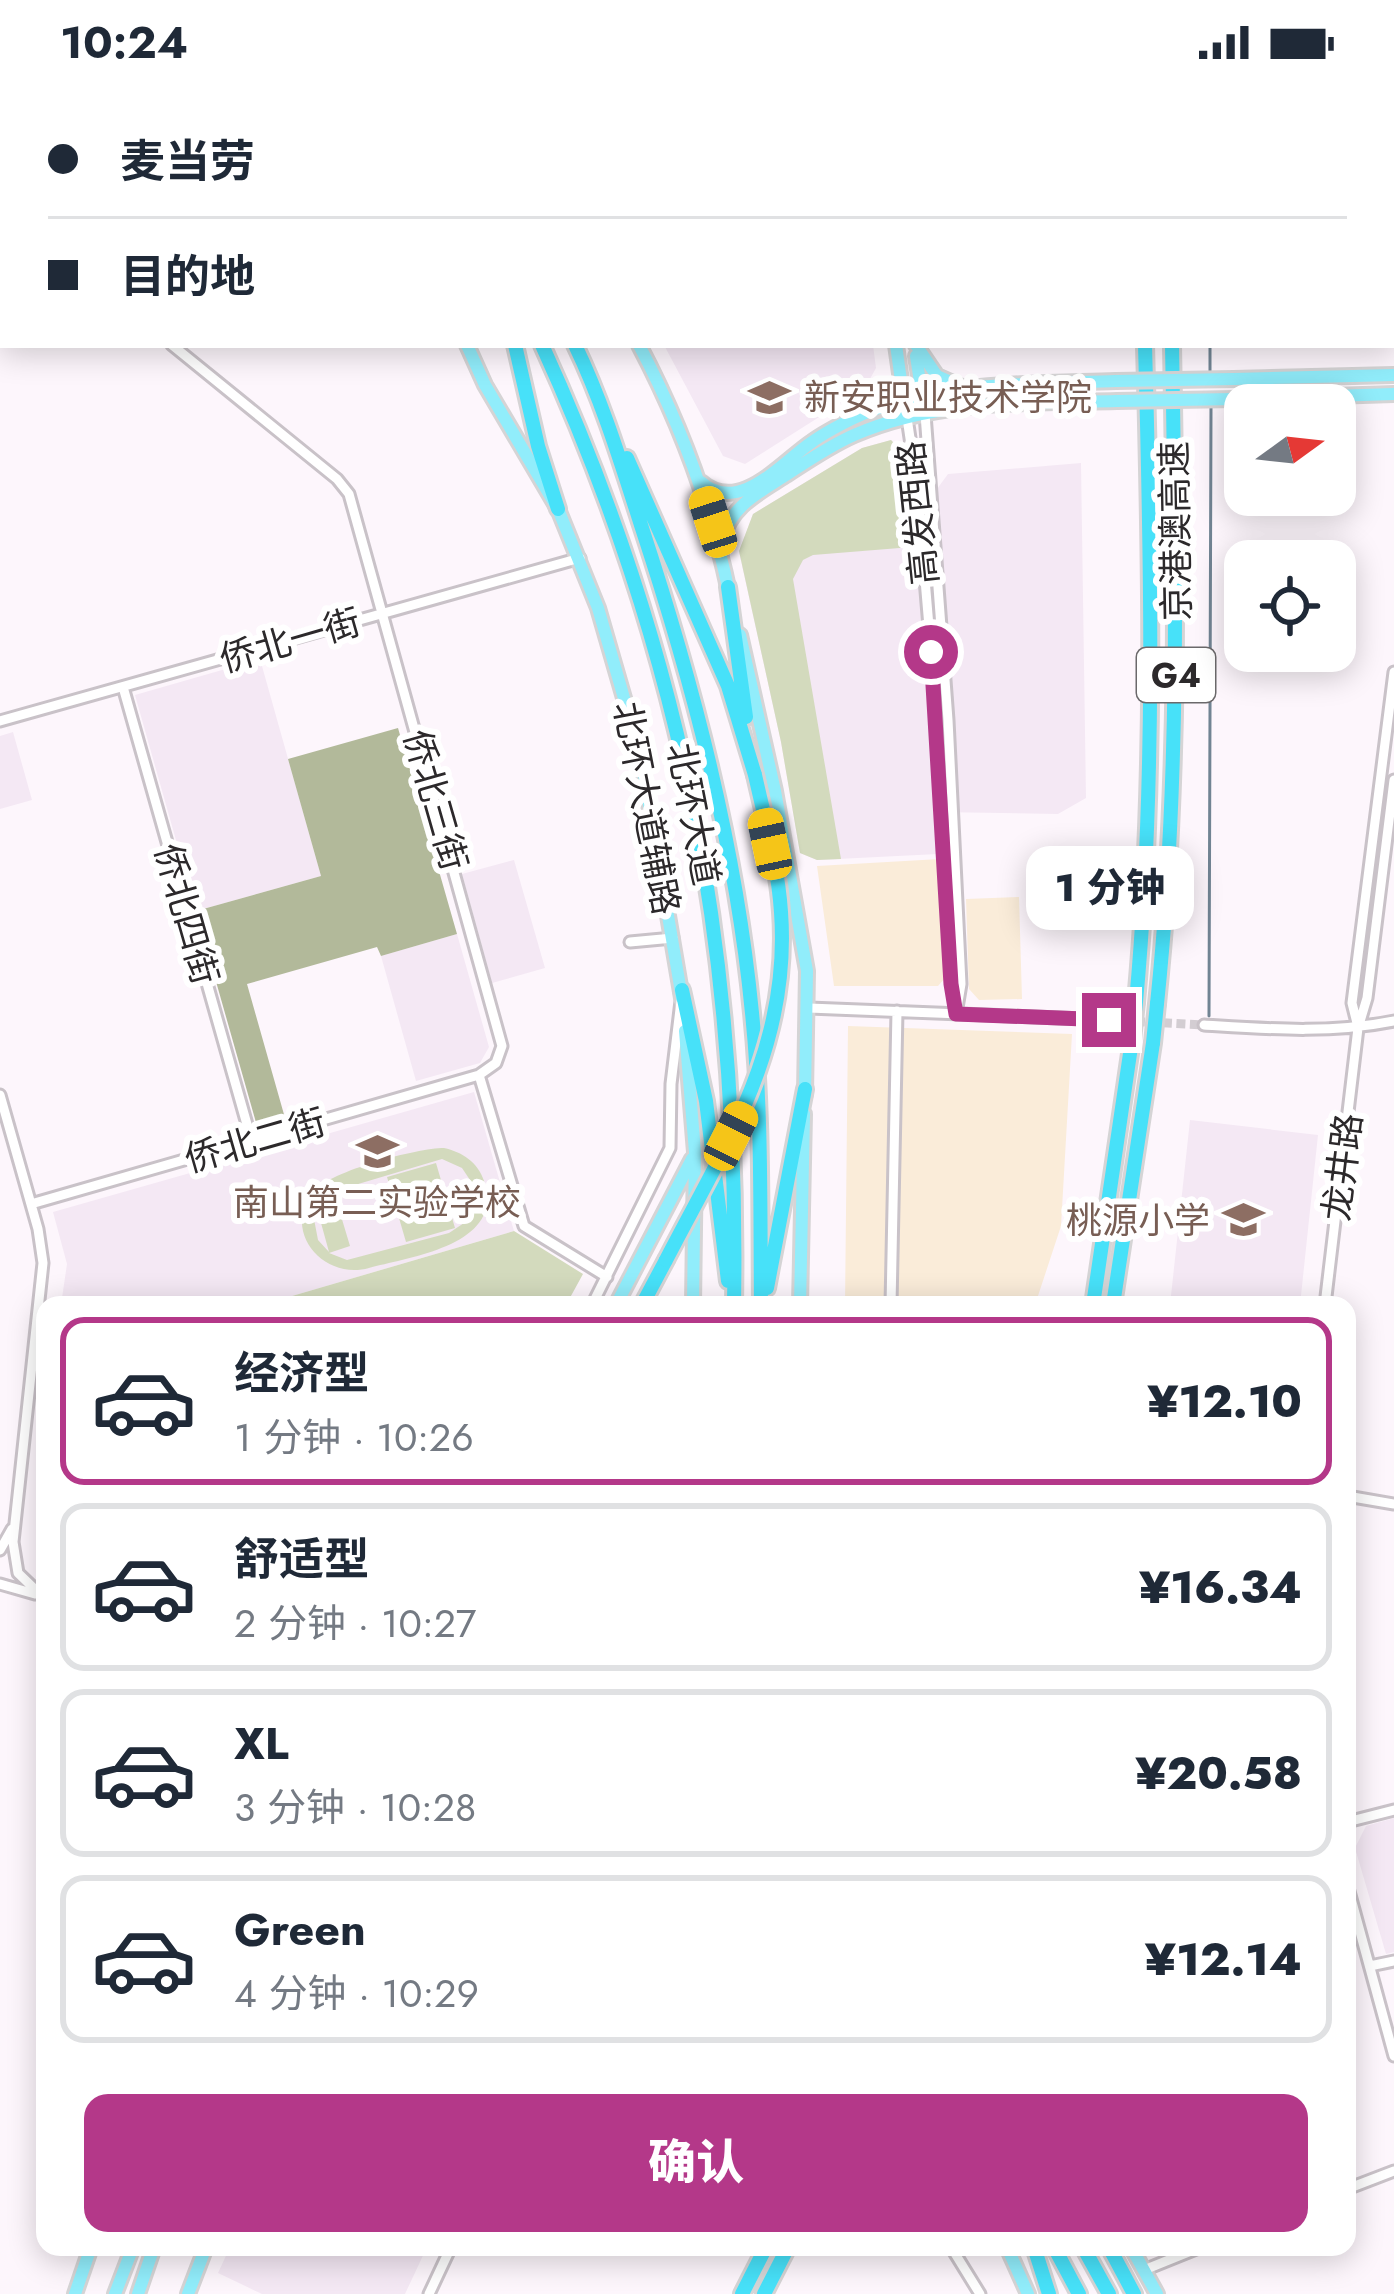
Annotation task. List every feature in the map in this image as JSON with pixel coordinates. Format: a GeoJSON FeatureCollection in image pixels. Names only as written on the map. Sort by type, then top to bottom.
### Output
{"type":"FeatureCollection","features":[{"type":"Feature","properties":{"kind":"highway"},"geometry":{"type":"LineString","coordinates":[[515,348],[558,509]]}},
{"type":"Feature","properties":{"kind":"highway","name":"北环大道"},"geometry":{"type":"LineString","coordinates":[[543,348],[599,477],[638,587],[675,720],[705,857],[730,1058],[736,1192],[733,1296]]}},
{"type":"Feature","properties":{"kind":"highway","name":"北环大道"},"geometry":{"type":"LineString","coordinates":[[576,348],[604,409],[679,650],[727,848],[756,1058],[763,1296]]}},
{"type":"Feature","properties":{"kind":"highway","name":"京港澳高速"},"geometry":{"type":"LineString","coordinates":[[1095,1296],[1132,1040],[1151,776],[1153,625],[1145,348]]}},
{"type":"Feature","properties":{"kind":"highway","name":"京港澳高速"},"geometry":{"type":"LineString","coordinates":[[1114,1296],[1153,1043],[1172,797],[1177,631],[1172,348]]}},
{"type":"Feature","properties":{"kind":"highway"},"geometry":{"type":"LineString","coordinates":[[604,409],[728,686],[755,775]]}},
{"type":"Feature","properties":{"kind":"highway"},"geometry":{"type":"LineString","coordinates":[[647,1296],[752,1095],[774,1028],[782,962],[781,913],[728,587]]}},
{"type":"Feature","properties":{"kind":"highway"},"geometry":{"type":"LineString","coordinates":[[682,990],[706,1101],[732,1296]]}},
{"type":"Feature","properties":{"kind":"highway"},"geometry":{"type":"LineString","coordinates":[[765,1296],[805,1089]]}},
{"type":"Feature","properties":{"kind":"highway"},"geometry":{"type":"LineString","coordinates":[[742,2294],[761,2256]]}},
{"type":"Feature","properties":{"kind":"highway"},"geometry":{"type":"LineString","coordinates":[[764,2294],[783,2256]]}},
{"type":"Feature","properties":{"kind":"highway"},"geometry":{"type":"LineString","coordinates":[[1037,2256],[1049,2294]]}},
{"type":"Feature","properties":{"kind":"highway"},"geometry":{"type":"LineString","coordinates":[[1059,2256],[1078,2294]]}},
{"type":"Feature","properties":{"kind":"highway"},"geometry":{"type":"LineString","coordinates":[[1088,2256],[1109,2294]]}},
{"type":"Feature","properties":{"kind":"highway"},"geometry":{"type":"LineString","coordinates":[[1114,2256],[1134,2294]]}},
{"type":"Feature","properties":{"kind":"main road","name":"北环大道辅路"},"geometry":{"type":"LineString","coordinates":[[468,348],[580,558],[640,757],[682,990],[695,1152],[693,1296]]}},
{"type":"Feature","properties":{"kind":"main road"},"geometry":{"type":"LineString","coordinates":[[640,348],[697,476],[721,548],[800,926],[809,1008],[800,1296]]}},
{"type":"Feature","properties":{"kind":"main road"},"geometry":{"type":"LineString","coordinates":[[896,348],[907,418]]}},
{"type":"Feature","properties":{"kind":"main road"},"geometry":{"type":"LineString","coordinates":[[915,348],[925,414]]}},
{"type":"Feature","properties":{"kind":"main road"},"geometry":{"type":"LineString","coordinates":[[917,348],[938,376],[959,387],[981,389]]}},
{"type":"Feature","properties":{"kind":"main road"},"geometry":{"type":"LineString","coordinates":[[1371,374],[1394,364]]}},
{"type":"Feature","properties":{"kind":"main road"},"geometry":{"type":"LineString","coordinates":[[697,476],[713,490],[739,491],[770,475],[830,430],[866,412],[922,397],[1116,381],[1394,375]]}},
{"type":"Feature","properties":{"kind":"main road"},"geometry":{"type":"LineString","coordinates":[[1366,394],[1394,404]]}},
{"type":"Feature","properties":{"kind":"main road"},"geometry":{"type":"LineString","coordinates":[[721,548],[727,522],[750,499],[841,441],[907,418],[1011,404],[1394,394]]}},
{"type":"Feature","properties":{"kind":"main road"},"geometry":{"type":"LineString","coordinates":[[621,1296],[695,1152]]}},
{"type":"Feature","properties":{"kind":"main road"},"geometry":{"type":"LineString","coordinates":[[75,2294],[88,2256]]}},
{"type":"Feature","properties":{"kind":"main road"},"geometry":{"type":"LineString","coordinates":[[116,2294],[130,2256]]}},
{"type":"Feature","properties":{"kind":"main road"},"geometry":{"type":"LineString","coordinates":[[138,2294],[151,2256]]}},
{"type":"Feature","properties":{"kind":"main road"},"geometry":{"type":"LineString","coordinates":[[150,2294],[153,2256]]}},
{"type":"Feature","properties":{"kind":"main road"},"geometry":{"type":"LineString","coordinates":[[188,2294],[203,2256]]}},
{"type":"Feature","properties":{"kind":"main road"},"geometry":{"type":"LineString","coordinates":[[1011,2256],[1028,2294]]}},
{"type":"Feature","properties":{"kind":"main road"},"geometry":{"type":"LineString","coordinates":[[1137,2256],[1156,2294]]}},
{"type":"Feature","properties":{"kind":"street","name":"侨北三街"},"geometry":{"type":"LineString","coordinates":[[176,348],[344,486],[501,1034],[496,1063],[478,1075]]}},
{"type":"Feature","properties":{"kind":"street","name":"高发西路"},"geometry":{"type":"LineString","coordinates":[[925,414],[952,786],[961,984],[956,1014]]}},
{"type":"Feature","properties":{"kind":"street","name":"高发西路"},"geometry":{"type":"LineString","coordinates":[[907,418],[919,505],[956,1014]]}},
{"type":"Feature","properties":{"kind":"street","name":"侨北一街"},"geometry":{"type":"LineString","coordinates":[[0,721],[580,558]]}},
{"type":"Feature","properties":{"kind":"street","name":"龙井路"},"geometry":{"type":"LineString","coordinates":[[1358,1028],[1352,1004],[1394,672]]}},
{"type":"Feature","properties":{"kind":"street","name":"侨北四街"},"geometry":{"type":"LineString","coordinates":[[123,687],[251,1142]]}},
{"type":"Feature","properties":{"kind":"street","name":"龙井路"},"geometry":{"type":"LineString","coordinates":[[1326,1296],[1394,780]]}},
{"type":"Feature","properties":{"kind":"street"},"geometry":{"type":"LineString","coordinates":[[630,942],[673,938]]}},
{"type":"Feature","properties":{"kind":"street"},"geometry":{"type":"LineString","coordinates":[[597,1296],[670,1148],[671,1084],[682,990]]}},
{"type":"Feature","properties":{"kind":"street"},"geometry":{"type":"LineString","coordinates":[[809,1008],[1109,1020]]}},
{"type":"Feature","properties":{"kind":"street"},"geometry":{"type":"LineString","coordinates":[[891,1296],[897,1011]]}},
{"type":"Feature","properties":{"kind":"street"},"geometry":{"type":"LineString","coordinates":[[1204,1025],[1309,1031],[1394,1021]]}},
{"type":"Feature","properties":{"kind":"street"},"geometry":{"type":"LineString","coordinates":[[478,1075],[524,1226],[607,1277]]}},
{"type":"Feature","properties":{"kind":"street","name":"侨北二街"},"geometry":{"type":"LineString","coordinates":[[31,1204],[478,1075]]}},
{"type":"Feature","properties":{"kind":"street"},"geometry":{"type":"LineString","coordinates":[[0,1095],[43,1263],[39,1296]]}},
{"type":"Feature","properties":{"kind":"street"},"geometry":{"type":"LineString","coordinates":[[36,1326],[14,1524],[16,1568],[36,1590]]}},
{"type":"Feature","properties":{"kind":"street"},"geometry":{"type":"LineString","coordinates":[[1356,1498],[1394,1504]]}},
{"type":"Feature","properties":{"kind":"street"},"geometry":{"type":"LineString","coordinates":[[0,1550],[14,1524]]}},
{"type":"Feature","properties":{"kind":"street"},"geometry":{"type":"LineString","coordinates":[[0,1584],[36,1595]]}},
{"type":"Feature","properties":{"kind":"street"},"geometry":{"type":"LineString","coordinates":[[1356,1820],[1394,1810]]}},
{"type":"Feature","properties":{"kind":"street"},"geometry":{"type":"LineString","coordinates":[[1356,1916],[1394,2056]]}},
{"type":"Feature","properties":{"kind":"street"},"geometry":{"type":"LineString","coordinates":[[1370,1966],[1394,1961]]}},
{"type":"Feature","properties":{"kind":"street"},"geometry":{"type":"LineString","coordinates":[[1356,2185],[1394,2170]]}},
{"type":"Feature","properties":{"kind":"street"},"geometry":{"type":"LineString","coordinates":[[430,2294],[447,2256]]}},
{"type":"Feature","properties":{"kind":"street"},"geometry":{"type":"LineString","coordinates":[[960,2256],[980,2294]]}},
{"type":"Feature","properties":{"kind":"street"},"geometry":{"type":"LineString","coordinates":[[1144,2270],[1179,2256]]}},
{"type":"Feature","properties":{"kind":"shaded area","name":"新安职业技术学院"},"geometry":{"type":"Polygon","coordinates":[[[666,348],[873,348],[876,368],[865,388],[745,464],[723,456],[666,348]]]}},
{"type":"Feature","properties":{"kind":"shaded area"},"geometry":{"type":"Polygon","coordinates":[[[891,440],[902,451],[906,473],[915,586],[939,584],[934,493],[948,474],[1081,463],[1086,798],[1058,814],[936,812],[938,854],[817,860],[800,853],[739,552],[753,514],[862,448],[891,440]]]}},
{"type":"Feature","properties":{"kind":"shaded area"},"geometry":{"type":"Polygon","coordinates":[[[260,659],[321,876],[196,911],[135,695],[260,659]]]}},
{"type":"Feature","properties":{"kind":"shaded area"},"geometry":{"type":"Polygon","coordinates":[[[13,732],[32,800],[0,809],[0,736],[13,732]]]}},
{"type":"Feature","properties":{"kind":"shaded area"},"geometry":{"type":"Polygon","coordinates":[[[940,859],[945,978],[938,986],[834,986],[817,866],[940,859]]]}},
{"type":"Feature","properties":{"kind":"shaded area"},"geometry":{"type":"Polygon","coordinates":[[[514,860],[545,968],[492,983],[462,874],[514,860]]]}},
{"type":"Feature","properties":{"kind":"shaded area"},"geometry":{"type":"Polygon","coordinates":[[[1019,897],[1022,999],[979,1000],[969,989],[966,899],[1019,897]]]}},
{"type":"Feature","properties":{"kind":"shaded area"},"geometry":{"type":"Polygon","coordinates":[[[457,934],[489,1047],[480,1063],[416,1081],[381,956],[457,934]]]}},
{"type":"Feature","properties":{"kind":"shaded area"},"geometry":{"type":"Polygon","coordinates":[[[848,1026],[1072,1034],[1061,1226],[1038,1296],[845,1296],[848,1026]]]}},
{"type":"Feature","properties":{"kind":"shaded area","name":"南山第二实验学校"},"geometry":{"type":"Polygon","coordinates":[[[474,1092],[514,1231],[292,1296],[62,1296],[67,1264],[53,1212],[474,1092]]]}},
{"type":"Feature","properties":{"kind":"shaded area","name":"桃源小学"},"geometry":{"type":"Polygon","coordinates":[[[1190,1120],[1318,1135],[1301,1296],[1171,1296],[1190,1120]]]}},
{"type":"Feature","properties":{"kind":"shaded area"},"geometry":{"type":"Polygon","coordinates":[[[1394,1818],[1394,1952],[1386,1954],[1356,1851],[1366,1826],[1394,1818]]]}},
{"type":"Feature","properties":{"kind":"shaded area"},"geometry":{"type":"Polygon","coordinates":[[[226,2256],[423,2256],[405,2294],[262,2294],[218,2273],[226,2256]]]}},
{"type":"Feature","properties":{"kind":"green space"},"geometry":{"type":"Polygon","coordinates":[[[891,440],[902,451],[912,547],[813,555],[803,560],[793,579],[841,859],[817,860],[800,853],[739,551],[753,514],[862,448],[891,440]]]}},
{"type":"Feature","properties":{"kind":"green space"},"geometry":{"type":"Polygon","coordinates":[[[398,728],[457,934],[381,956],[377,947],[247,984],[285,1118],[257,1126],[196,911],[321,876],[288,759],[398,728]]]}},
{"type":"Feature","properties":{"kind":"green space"},"geometry":{"type":"Polygon","coordinates":[[[431,1149],[463,1155],[481,1174],[487,1203],[481,1220],[468,1234],[429,1253],[352,1270],[323,1260],[312,1249],[302,1222],[305,1206],[323,1183],[395,1156],[431,1149]],[[442,1159],[328,1193],[314,1219],[318,1240],[329,1252],[318,1212],[338,1206],[350,1246],[329,1253],[347,1260],[449,1233],[467,1221],[474,1208],[474,1186],[462,1168],[442,1159]]]}},
{"type":"Feature","properties":{"kind":"green space"},"geometry":{"type":"Polygon","coordinates":[[[436,1163],[455,1228],[406,1242],[387,1177],[436,1163]]]}},
{"type":"Feature","properties":{"kind":"green space"},"geometry":{"type":"Polygon","coordinates":[[[514,1231],[583,1274],[571,1296],[292,1296],[514,1231]]]}},
{"type":"Feature","properties":{"kind":"waterway"},"geometry":{"type":"LineString","coordinates":[[1210,348],[1210,373]]}},
{"type":"Feature","properties":{"kind":"waterway"},"geometry":{"type":"LineString","coordinates":[[1209,1016],[1211,407]]}},
{"type":"Feature","properties":{"kind":"tunnel"},"geometry":{"type":"LineString","coordinates":[[1109,1020],[1204,1025]]}},
{"type":"Feature","properties":{"kind":"place","name":"新安职业技术学院"},"geometry":{"type":"Point","coordinates":[770,397]}},
{"type":"Feature","properties":{"kind":"place","name":"南山第二实验学校"},"geometry":{"type":"Point","coordinates":[377,1152]}},
{"type":"Feature","properties":{"kind":"place","name":"桃源小学"},"geometry":{"type":"Point","coordinates":[1244,1220]}},
{"type":"Feature","properties":{"kind":"route"},"geometry":{"type":"LineString","coordinates":[[931,652],[956,1014],[1109,1020]]}}]}
